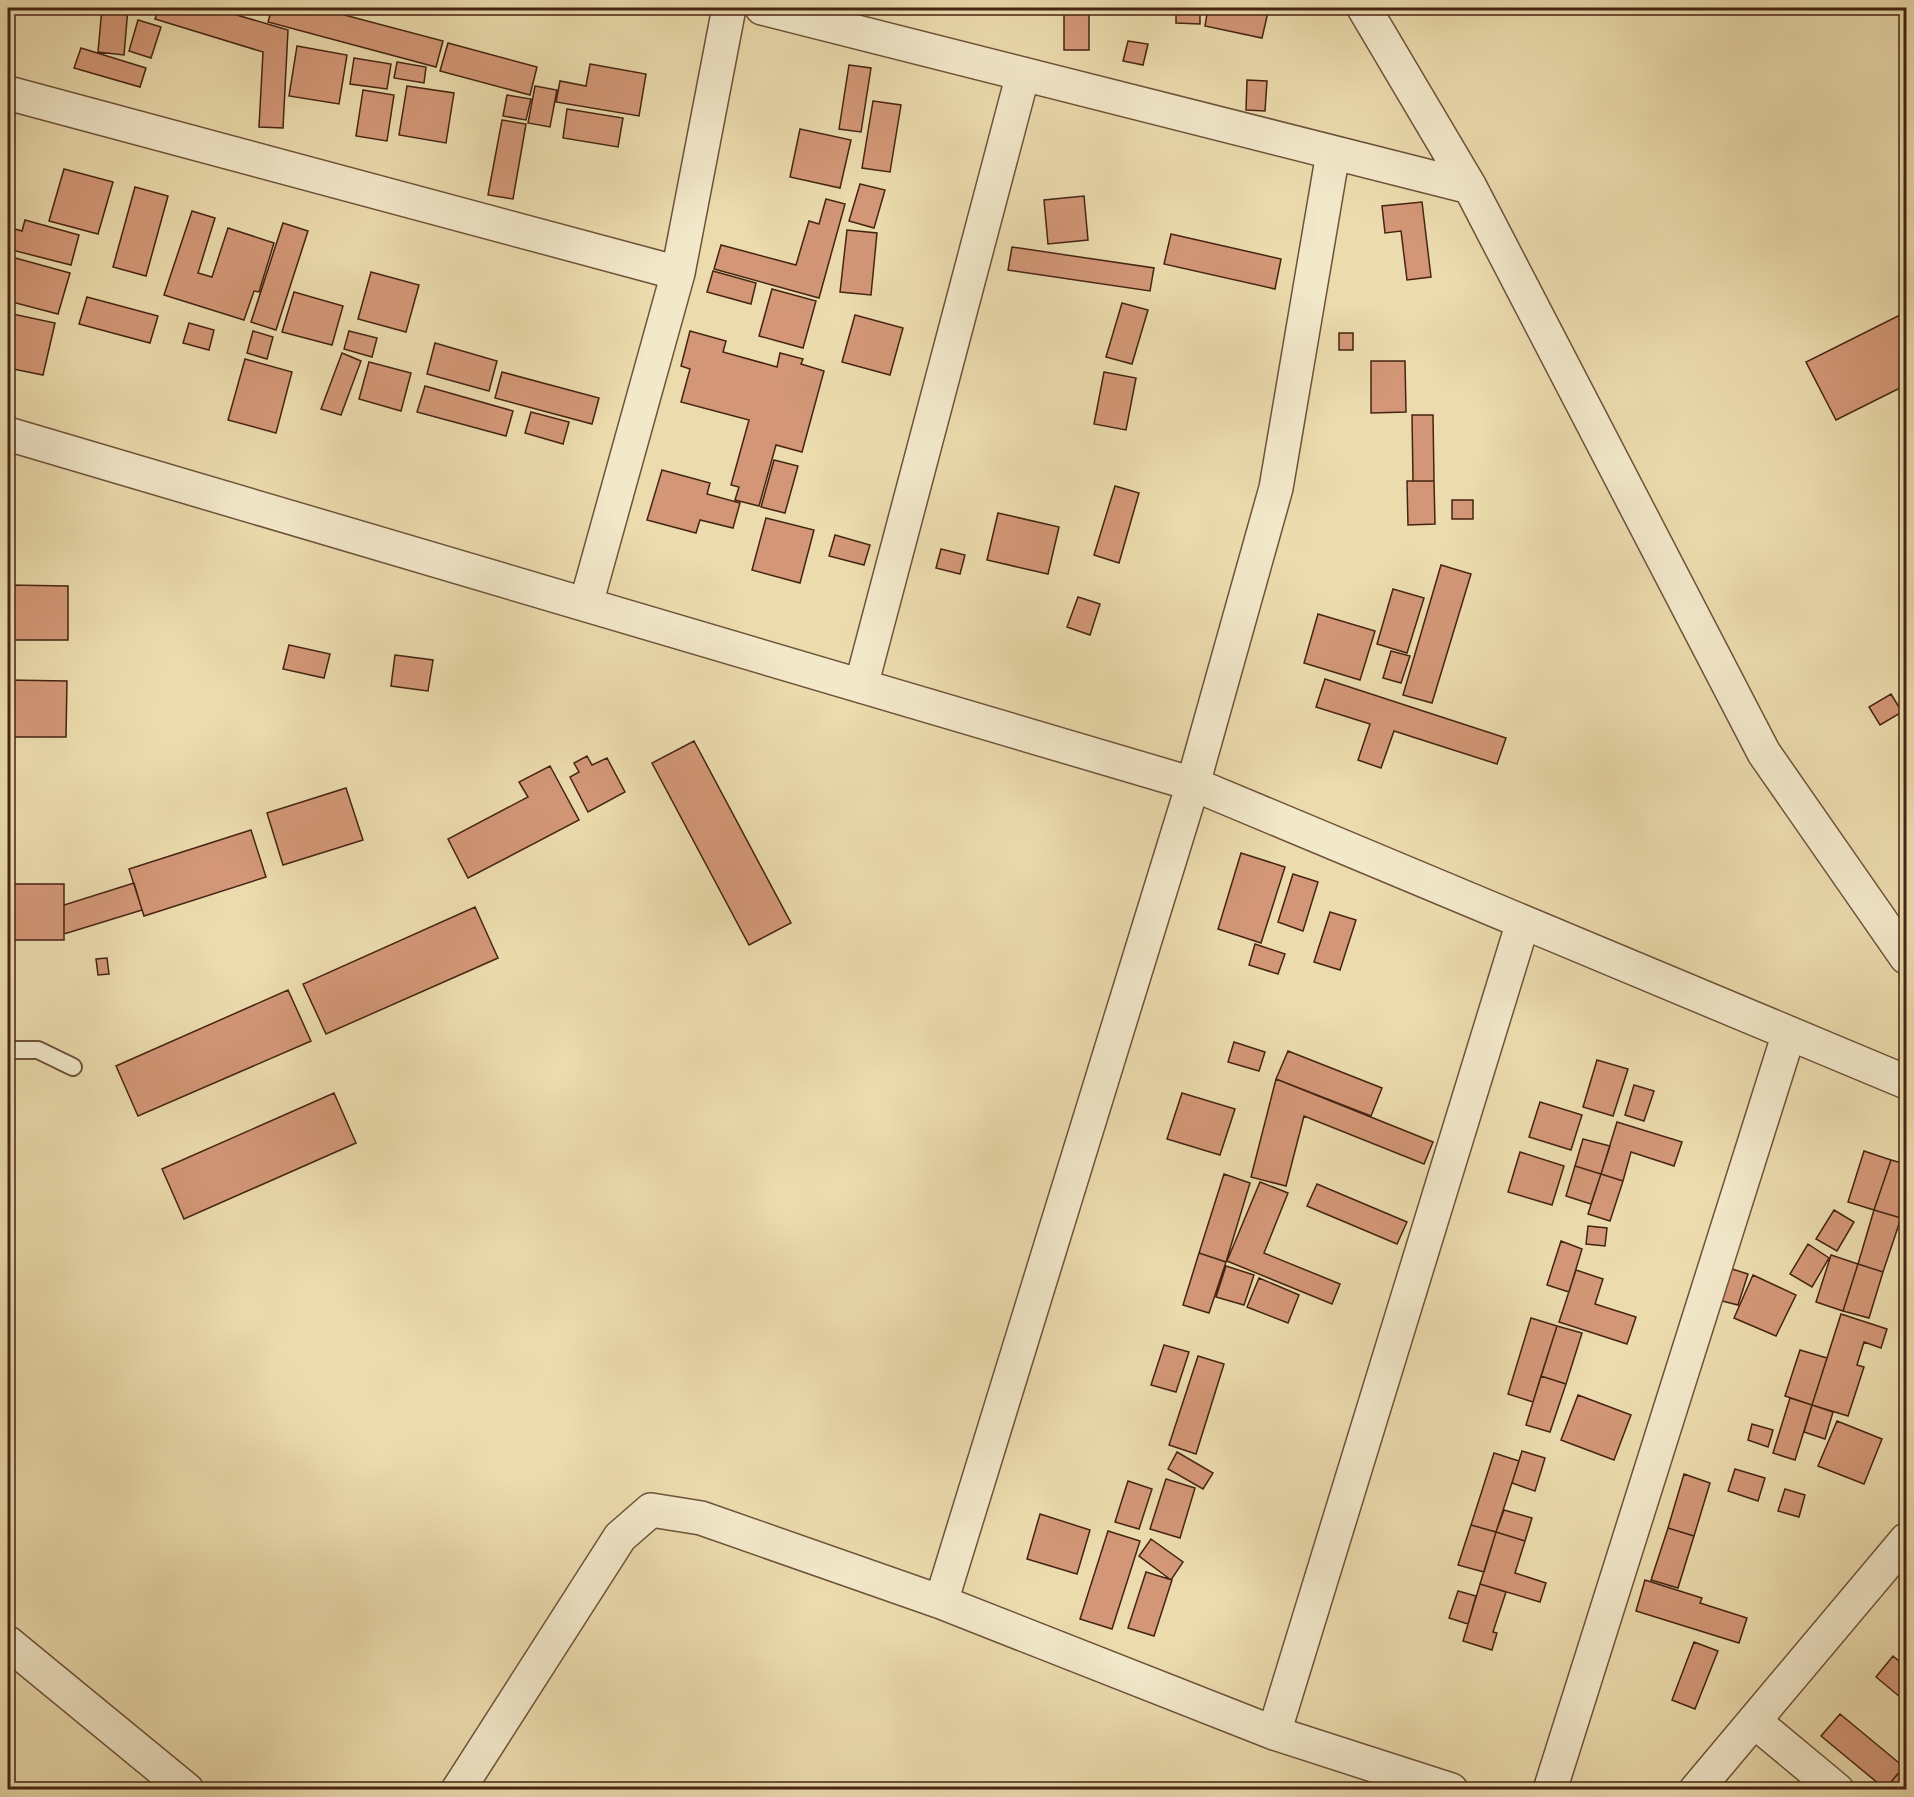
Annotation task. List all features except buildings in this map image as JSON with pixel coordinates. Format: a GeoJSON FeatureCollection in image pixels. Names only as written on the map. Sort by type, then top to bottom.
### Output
{"type":"FeatureCollection","features":[{"type":"Feature","properties":{"kind":"street"},"geometry":{"type":"LineString","coordinates":[[586,604],[678,273],[729,8]]}},
{"type":"Feature","properties":{"kind":"street"},"geometry":{"type":"LineString","coordinates":[[762,8],[1470,187]]}},
{"type":"Feature","properties":{"kind":"street"},"geometry":{"type":"LineString","coordinates":[[1364,8],[1470,187],[1764,753],[1906,957]]}},
{"type":"Feature","properties":{"kind":"street"},"geometry":{"type":"LineString","coordinates":[[861,686],[1023,74]]}},
{"type":"Feature","properties":{"kind":"street"},"geometry":{"type":"LineString","coordinates":[[8,93],[678,273]]}},
{"type":"Feature","properties":{"kind":"street"},"geometry":{"type":"LineString","coordinates":[[941,1602],[1193,784],[1276,488],[1333,153]]}},
{"type":"Feature","properties":{"kind":"street"},"geometry":{"type":"LineString","coordinates":[[8,434],[1193,784],[1906,1082]]}},
{"type":"Feature","properties":{"kind":"street"},"geometry":{"type":"LineString","coordinates":[[1274,1733],[1523,922]]}},
{"type":"Feature","properties":{"kind":"street"},"geometry":{"type":"LineString","coordinates":[[1550,1790],[1789,1033]]}},
{"type":"Feature","properties":{"kind":"street"},"geometry":{"type":"LineString","coordinates":[[458,1790],[620,1537],[651,1510],[701,1518],[941,1602],[1274,1733],[1451,1790]]}},
{"type":"Feature","properties":{"kind":"street"},"geometry":{"type":"LineString","coordinates":[[1696,1790],[1906,1539]]}},
{"type":"Feature","properties":{"kind":"street"},"geometry":{"type":"LineString","coordinates":[[8,1642],[187,1790]]}},
{"type":"Feature","properties":{"kind":"street"},"geometry":{"type":"LineString","coordinates":[[1754,1721],[1837,1790]]}},
{"type":"Feature","properties":{"kind":"lane"},"geometry":{"type":"LineString","coordinates":[[8,1050],[38,1050],[73,1067]]}}]}
